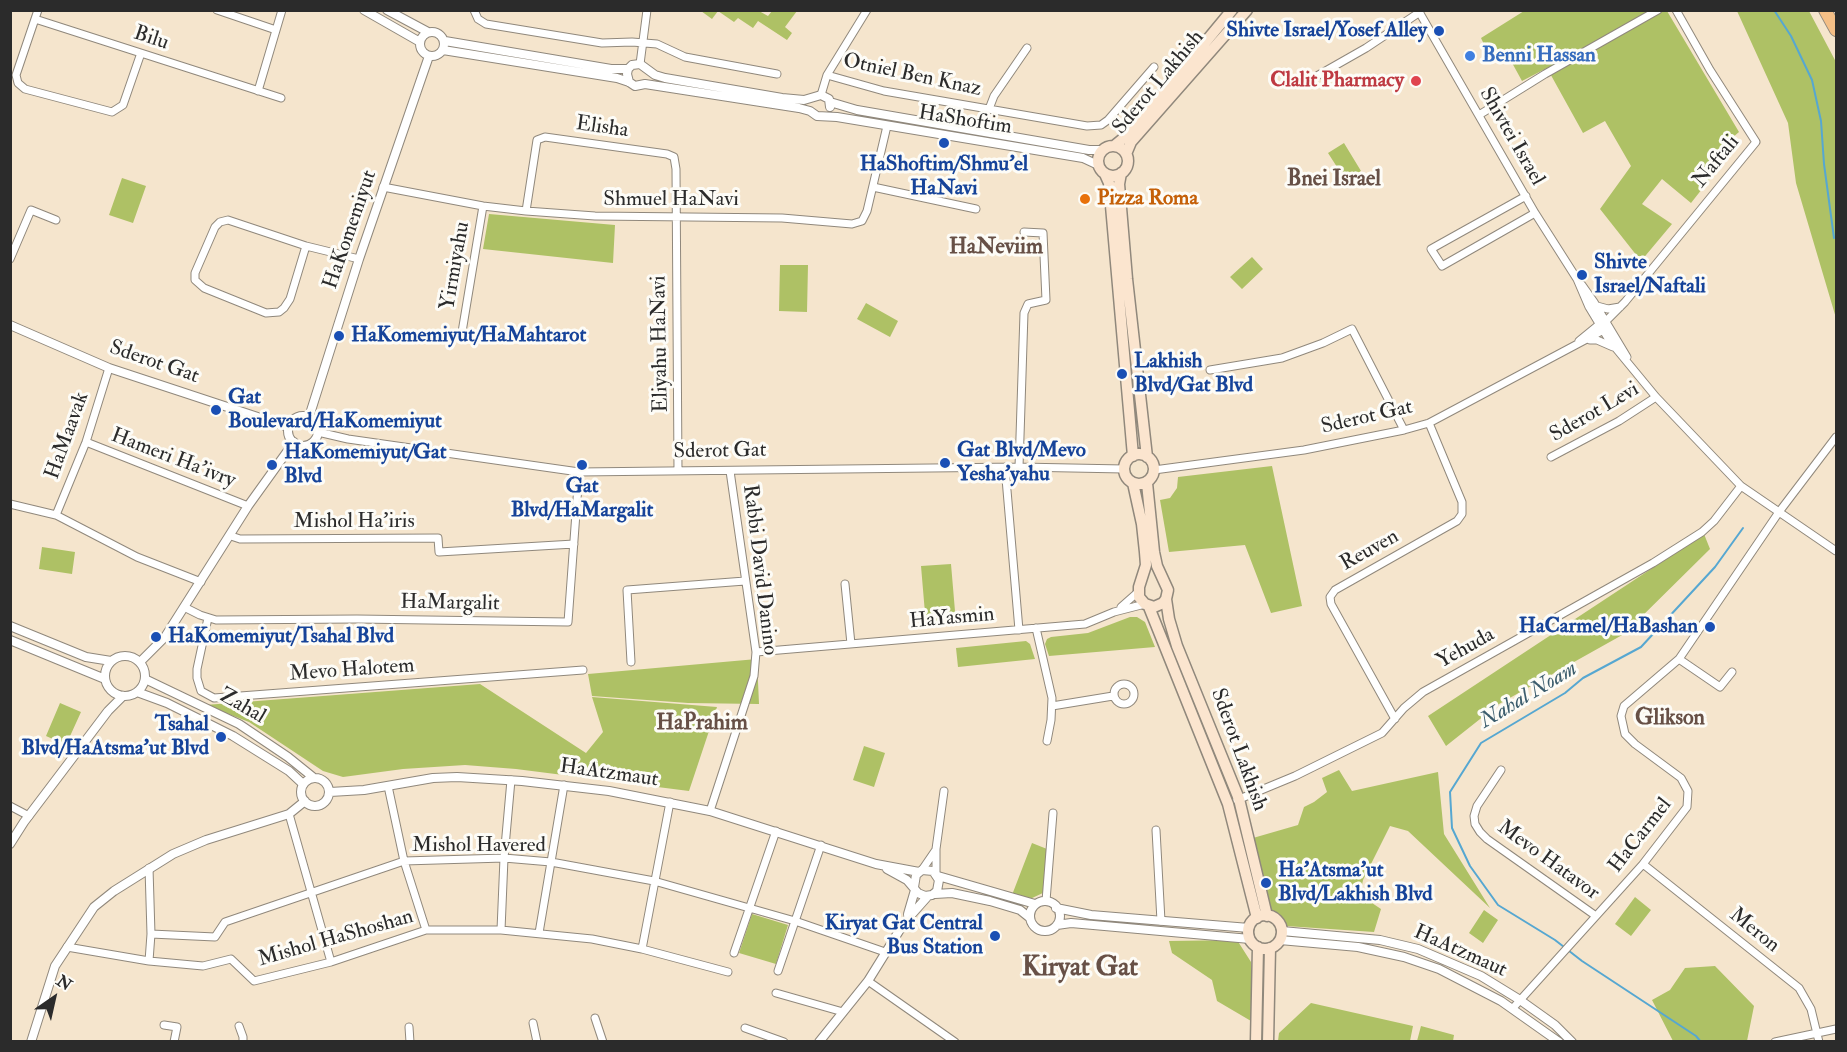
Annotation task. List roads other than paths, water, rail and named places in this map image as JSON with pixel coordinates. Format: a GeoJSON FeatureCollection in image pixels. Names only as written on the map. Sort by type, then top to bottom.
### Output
{"type":"FeatureCollection","features":[{"type":"Feature","properties":{"kind":"highway"},"geometry":{"type":"LineString","coordinates":[[1825,10],[1836,30]]}},
{"type":"Feature","properties":{"kind":"main road","name":"Sderot Lakhish"},"geometry":{"type":"LineString","coordinates":[[1114,146],[1155,103],[1232,10]]}},
{"type":"Feature","properties":{"kind":"main road","name":"Sderot Lakhish"},"geometry":{"type":"LineString","coordinates":[[1126,154],[1131,142],[1247,10]]}},
{"type":"Feature","properties":{"kind":"main road"},"geometry":{"type":"LineString","coordinates":[[1133,456],[1112,206],[1109,183],[1098,157],[1102,150],[1114,146],[1121,148],[1126,154],[1128,163],[1121,173],[1119,184],[1127,279],[1147,456],[1154,465],[1151,479],[1147,483],[1133,483],[1126,477],[1124,469],[1126,461],[1137,454],[1147,456]]}},
{"type":"Feature","properties":{"kind":"main road"},"geometry":{"type":"LineString","coordinates":[[1102,169],[1112,176],[1121,173]]}},
{"type":"Feature","properties":{"kind":"main road"},"geometry":{"type":"LineString","coordinates":[[1133,483],[1142,524],[1146,565],[1139,597],[1147,605],[1159,606],[1166,599],[1168,590],[1154,552],[1147,483]]}},
{"type":"Feature","properties":{"kind":"main road"},"geometry":{"type":"LineString","coordinates":[[1140,587],[1150,578],[1163,581]]}},
{"type":"Feature","properties":{"kind":"main road","name":"Sderot Lakhish"},"geometry":{"type":"LineString","coordinates":[[1166,599],[1177,646],[1234,802],[1262,917]]}},
{"type":"Feature","properties":{"kind":"main road","name":"Sderot Lakhish"},"geometry":{"type":"LineString","coordinates":[[1147,605],[1234,802]]}},
{"type":"Feature","properties":{"kind":"main road"},"geometry":{"type":"LineString","coordinates":[[1256,1041],[1252,938],[1262,917],[1279,922],[1281,935],[1270,948],[1268,1041]]}},
{"type":"Feature","properties":{"kind":"main road"},"geometry":{"type":"LineString","coordinates":[[1252,938],[1270,948]]}},
{"type":"Feature","properties":{"kind":"street"},"geometry":{"type":"LineString","coordinates":[[38,10],[16,75],[18,83],[25,89],[112,112],[123,105],[141,53]]}},
{"type":"Feature","properties":{"kind":"street"},"geometry":{"type":"LineString","coordinates":[[217,10],[276,30]]}},
{"type":"Feature","properties":{"kind":"street"},"geometry":{"type":"LineString","coordinates":[[258,91],[282,10]]}},
{"type":"Feature","properties":{"kind":"street"},"geometry":{"type":"LineString","coordinates":[[364,10],[420,42]]}},
{"type":"Feature","properties":{"kind":"street"},"geometry":{"type":"LineString","coordinates":[[387,10],[428,32],[436,32],[444,46],[629,82],[635,86],[645,84],[810,111],[817,116],[825,115],[830,108],[827,97],[821,94],[810,99],[782,98],[665,78],[640,64],[632,65],[628,69],[629,82]]}},
{"type":"Feature","properties":{"kind":"street"},"geometry":{"type":"LineString","coordinates":[[640,64],[647,10]]}},
{"type":"Feature","properties":{"kind":"street"},"geometry":{"type":"LineString","coordinates":[[821,94],[827,75],[867,10]]}},
{"type":"Feature","properties":{"kind":"street"},"geometry":{"type":"LineString","coordinates":[[1479,115],[1545,74],[1658,10]]}},
{"type":"Feature","properties":{"kind":"street","name":"Naftali"},"geometry":{"type":"LineString","coordinates":[[1602,325],[1622,305],[1756,142],[1710,70],[1676,10]]}},
{"type":"Feature","properties":{"kind":"street"},"geometry":{"type":"LineString","coordinates":[[1308,81],[1366,48],[1419,11]]}},
{"type":"Feature","properties":{"kind":"street","name":"Shivtei Israel"},"geometry":{"type":"LineString","coordinates":[[1419,11],[1615,348],[1656,397],[1741,486],[1836,551]]}},
{"type":"Feature","properties":{"kind":"street"},"geometry":{"type":"LineString","coordinates":[[475,13],[481,22],[486,24],[602,43],[643,43],[664,46],[685,57],[777,74]]}},
{"type":"Feature","properties":{"kind":"street","name":"Bilu"},"geometry":{"type":"LineString","coordinates":[[35,19],[281,98]]}},
{"type":"Feature","properties":{"kind":"street"},"geometry":{"type":"LineString","coordinates":[[428,32],[420,42],[421,49],[429,56],[439,55],[444,46]]}},
{"type":"Feature","properties":{"kind":"street"},"geometry":{"type":"LineString","coordinates":[[444,46],[611,69],[628,69]]}},
{"type":"Feature","properties":{"kind":"street","name":"Otniel Ben Knaz"},"geometry":{"type":"LineString","coordinates":[[989,109],[994,96],[1027,48]]}},
{"type":"Feature","properties":{"kind":"street","name":"HaKomemiyut"},"geometry":{"type":"LineString","coordinates":[[309,417],[359,259],[429,56]]}},
{"type":"Feature","properties":{"kind":"street","name":"Otniel Ben Knaz"},"geometry":{"type":"LineString","coordinates":[[827,75],[884,91],[1097,126],[1108,120],[1154,67]]}},
{"type":"Feature","properties":{"kind":"street"},"geometry":{"type":"LineString","coordinates":[[645,84],[649,78],[649,71]]}},
{"type":"Feature","properties":{"kind":"street"},"geometry":{"type":"LineString","coordinates":[[810,99],[808,106],[810,111]]}},
{"type":"Feature","properties":{"kind":"street","name":"HaShoftim"},"geometry":{"type":"LineString","coordinates":[[830,102],[868,112],[1089,150],[1102,150]]}},
{"type":"Feature","properties":{"kind":"street","name":"HaShoftim"},"geometry":{"type":"LineString","coordinates":[[825,115],[1083,158],[1102,169]]}},
{"type":"Feature","properties":{"kind":"street","name":"Shmuel HaNavi"},"geometry":{"type":"LineString","coordinates":[[383,187],[483,206],[526,211],[595,216],[782,218],[852,224],[862,221],[873,187],[886,126]]}},
{"type":"Feature","properties":{"kind":"street","name":"Elisha"},"geometry":{"type":"LineString","coordinates":[[526,211],[537,140],[544,137],[667,154],[674,157],[675,217]]}},
{"type":"Feature","properties":{"kind":"street"},"geometry":{"type":"LineString","coordinates":[[873,187],[976,208]]}},
{"type":"Feature","properties":{"kind":"street"},"geometry":{"type":"LineString","coordinates":[[1526,196],[1431,249],[1442,267],[1535,213]]}},
{"type":"Feature","properties":{"kind":"street","name":"Yirmiyahu"},"geometry":{"type":"LineString","coordinates":[[462,332],[483,206]]}},
{"type":"Feature","properties":{"kind":"street"},"geometry":{"type":"LineString","coordinates":[[10,259],[31,210],[56,220]]}},
{"type":"Feature","properties":{"kind":"street","name":"Eliyahu HaNavi"},"geometry":{"type":"LineString","coordinates":[[675,217],[678,470]]}},
{"type":"Feature","properties":{"kind":"street"},"geometry":{"type":"LineString","coordinates":[[306,246],[290,299],[279,312],[266,313],[204,288],[195,280],[195,273],[215,227],[220,222],[228,220],[306,246],[359,259]]}},
{"type":"Feature","properties":{"kind":"street"},"geometry":{"type":"LineString","coordinates":[[1019,467],[1024,314],[1028,304],[1046,300],[1043,233],[1023,232]]}},
{"type":"Feature","properties":{"kind":"street","name":"Shivtei Israel"},"geometry":{"type":"LineString","coordinates":[[1576,279],[1597,306],[1602,325],[1638,375]]}},
{"type":"Feature","properties":{"kind":"street"},"geometry":{"type":"LineString","coordinates":[[1597,306],[1608,309],[1622,305]]}},
{"type":"Feature","properties":{"kind":"street","name":"Sderot Gat"},"geometry":{"type":"LineString","coordinates":[[10,325],[109,368],[288,427]]}},
{"type":"Feature","properties":{"kind":"street","name":"Sderot Gat"},"geometry":{"type":"LineString","coordinates":[[1154,470],[1304,450],[1428,423],[1587,340],[1602,325]]}},
{"type":"Feature","properties":{"kind":"street","name":"Sderot Gat"},"geometry":{"type":"LineString","coordinates":[[1570,348],[1602,325]]}},
{"type":"Feature","properties":{"kind":"street"},"geometry":{"type":"LineString","coordinates":[[1210,370],[1282,358],[1323,343],[1352,329],[1404,430]]}},
{"type":"Feature","properties":{"kind":"street"},"geometry":{"type":"LineString","coordinates":[[1587,340],[1597,340],[1615,348]]}},
{"type":"Feature","properties":{"kind":"street","name":"HaMaavak"},"geometry":{"type":"LineString","coordinates":[[56,515],[86,442],[109,368]]}},
{"type":"Feature","properties":{"kind":"street","name":"Sderot Levi"},"geometry":{"type":"LineString","coordinates":[[1551,457],[1619,421],[1656,397]]}},
{"type":"Feature","properties":{"kind":"street"},"geometry":{"type":"LineString","coordinates":[[296,417],[309,417],[316,423],[318,432],[314,441],[300,446],[289,436],[288,427],[296,417]]}},
{"type":"Feature","properties":{"kind":"street","name":"Reuven"},"geometry":{"type":"LineString","coordinates":[[1395,719],[1331,604],[1330,597],[1335,590],[1457,521],[1462,514],[1462,502],[1428,423]]}},
{"type":"Feature","properties":{"kind":"street","name":"Sderot Gat"},"geometry":{"type":"LineString","coordinates":[[318,432],[348,439],[579,471],[1005,467],[1124,469]]}},
{"type":"Feature","properties":{"kind":"street","name":"HaCarmel"},"geometry":{"type":"LineString","coordinates":[[1513,1008],[1643,864],[1681,816],[1689,801],[1689,790],[1681,778],[1625,734],[1621,716],[1624,706],[1679,659],[1779,512],[1836,437]]}},
{"type":"Feature","properties":{"kind":"street","name":"Hameri Ha'ivry"},"geometry":{"type":"LineString","coordinates":[[86,442],[248,506]]}},
{"type":"Feature","properties":{"kind":"street"},"geometry":{"type":"LineString","coordinates":[[140,662],[161,642],[231,536],[248,506],[294,442]]}},
{"type":"Feature","properties":{"kind":"street"},"geometry":{"type":"LineString","coordinates":[[1005,467],[1019,630]]}},
{"type":"Feature","properties":{"kind":"street","name":"HaMargalit"},"geometry":{"type":"LineString","coordinates":[[184,607],[216,620],[357,619],[568,622],[579,471]]}},
{"type":"Feature","properties":{"kind":"street","name":"Rabbi David Danino"},"geometry":{"type":"LineString","coordinates":[[710,811],[754,676],[756,652],[730,471]]}},
{"type":"Feature","properties":{"kind":"street","name":"Yehuda"},"geometry":{"type":"LineString","coordinates":[[1234,802],[1382,733],[1404,708],[1423,692],[1653,563],[1702,532],[1714,521],[1741,486]]}},
{"type":"Feature","properties":{"kind":"street"},"geometry":{"type":"LineString","coordinates":[[10,504],[56,515],[136,556],[201,582]]}},
{"type":"Feature","properties":{"kind":"street","name":"Mishol Ha'iris"},"geometry":{"type":"LineString","coordinates":[[231,536],[240,539],[438,538],[440,552],[574,544]]}},
{"type":"Feature","properties":{"kind":"street"},"geometry":{"type":"LineString","coordinates":[[632,662],[627,590],[745,581]]}},
{"type":"Feature","properties":{"kind":"street"},"geometry":{"type":"LineString","coordinates":[[845,584],[851,644]]}},
{"type":"Feature","properties":{"kind":"street","name":"HaYasmin"},"geometry":{"type":"LineString","coordinates":[[756,652],[1085,624],[1127,604],[1140,587]]}},
{"type":"Feature","properties":{"kind":"street","name":"HaYasmin"},"geometry":{"type":"LineString","coordinates":[[1114,612],[1147,605]]}},
{"type":"Feature","properties":{"kind":"street","name":"Mevo Halotem"},"geometry":{"type":"LineString","coordinates":[[208,618],[197,678],[201,692],[214,698],[583,670]]}},
{"type":"Feature","properties":{"kind":"street"},"geometry":{"type":"LineString","coordinates":[[10,626],[86,657],[111,661]]}},
{"type":"Feature","properties":{"kind":"street"},"geometry":{"type":"LineString","coordinates":[[1036,628],[1049,678],[1052,706],[1047,741]]}},
{"type":"Feature","properties":{"kind":"street"},"geometry":{"type":"LineString","coordinates":[[10,640],[105,679]]}},
{"type":"Feature","properties":{"kind":"street"},"geometry":{"type":"LineString","coordinates":[[10,844],[108,711],[123,696],[137,692],[141,688],[145,679],[145,670],[134,658],[118,657],[111,661],[106,669],[105,679],[112,697],[108,711]]}},
{"type":"Feature","properties":{"kind":"street"},"geometry":{"type":"LineString","coordinates":[[1679,659],[1720,687],[1732,672]]}},
{"type":"Feature","properties":{"kind":"street","name":"Zahal"},"geometry":{"type":"LineString","coordinates":[[145,679],[239,724],[288,757],[314,778]]}},
{"type":"Feature","properties":{"kind":"street"},"geometry":{"type":"LineString","coordinates":[[109,688],[123,696]]}},
{"type":"Feature","properties":{"kind":"street","name":"Zahal"},"geometry":{"type":"LineString","coordinates":[[137,692],[167,703],[233,736],[289,771],[303,784]]}},
{"type":"Feature","properties":{"kind":"street"},"geometry":{"type":"LineString","coordinates":[[1052,706],[1113,696]]}},
{"type":"Feature","properties":{"kind":"street","name":"Mevo Hatavor"},"geometry":{"type":"LineString","coordinates":[[1501,770],[1477,806],[1474,816],[1475,824],[1480,832],[1596,916]]}},
{"type":"Feature","properties":{"kind":"street"},"geometry":{"type":"LineString","coordinates":[[314,778],[325,781],[330,792],[328,799],[319,806],[305,801],[301,791],[303,784],[314,778]]}},
{"type":"Feature","properties":{"kind":"street","name":"HaAtzmaut"},"geometry":{"type":"LineString","coordinates":[[330,792],[364,790],[433,778],[511,780],[564,785],[670,802],[710,811],[876,864],[921,871]]}},
{"type":"Feature","properties":{"kind":"street"},"geometry":{"type":"LineString","coordinates":[[501,930],[511,780]]}},
{"type":"Feature","properties":{"kind":"street"},"geometry":{"type":"LineString","coordinates":[[539,933],[564,785]]}},
{"type":"Feature","properties":{"kind":"street"},"geometry":{"type":"LineString","coordinates":[[388,786],[404,861],[426,930]]}},
{"type":"Feature","properties":{"kind":"street"},"geometry":{"type":"LineString","coordinates":[[819,1041],[868,981],[904,923],[940,884],[937,875],[936,849],[944,791]]}},
{"type":"Feature","properties":{"kind":"street"},"geometry":{"type":"LineString","coordinates":[[34,1041],[49,982],[67,946],[94,908],[114,891],[173,854],[206,840],[290,814],[305,801]]}},
{"type":"Feature","properties":{"kind":"street"},"geometry":{"type":"LineString","coordinates":[[642,949],[670,802]]}},
{"type":"Feature","properties":{"kind":"street"},"geometry":{"type":"LineString","coordinates":[[10,806],[29,816]]}},
{"type":"Feature","properties":{"kind":"street"},"geometry":{"type":"LineString","coordinates":[[1046,901],[1053,813]]}},
{"type":"Feature","properties":{"kind":"street"},"geometry":{"type":"LineString","coordinates":[[290,814],[331,962]]}},
{"type":"Feature","properties":{"kind":"street"},"geometry":{"type":"LineString","coordinates":[[1156,830],[1161,921]]}},
{"type":"Feature","properties":{"kind":"street"},"geometry":{"type":"LineString","coordinates":[[734,953],[776,831]]}},
{"type":"Feature","properties":{"kind":"street"},"geometry":{"type":"LineString","coordinates":[[778,971],[821,846]]}},
{"type":"Feature","properties":{"kind":"street"},"geometry":{"type":"LineString","coordinates":[[904,923],[914,889],[914,879],[936,849]]}},
{"type":"Feature","properties":{"kind":"street","name":"Mishol Havered"},"geometry":{"type":"LineString","coordinates":[[151,934],[215,938],[225,922],[404,861],[504,858],[551,862],[654,881],[795,921],[885,952]]}},
{"type":"Feature","properties":{"kind":"street","name":"HaAtzmaut"},"geometry":{"type":"LineString","coordinates":[[876,864],[901,877],[914,889]]}},
{"type":"Feature","properties":{"kind":"street","name":"Meron"},"geometry":{"type":"LineString","coordinates":[[1643,864],[1799,988],[1811,1009],[1819,1041]]}},
{"type":"Feature","properties":{"kind":"street"},"geometry":{"type":"LineString","coordinates":[[149,868],[151,934],[149,962]]}},
{"type":"Feature","properties":{"kind":"street"},"geometry":{"type":"LineString","coordinates":[[921,871],[930,870],[937,875],[1035,904],[1046,901]]}},
{"type":"Feature","properties":{"kind":"street"},"geometry":{"type":"LineString","coordinates":[[914,889],[921,895],[952,893],[1020,910],[1042,930],[1051,930],[1058,925],[1071,923],[1252,938]]}},
{"type":"Feature","properties":{"kind":"street"},"geometry":{"type":"LineString","coordinates":[[1046,901],[1056,908],[1091,915],[1161,921],[1252,938]]}},
{"type":"Feature","properties":{"kind":"street"},"geometry":{"type":"LineString","coordinates":[[1030,918],[1031,909],[1035,904]]}},
{"type":"Feature","properties":{"kind":"street"},"geometry":{"type":"LineString","coordinates":[[1056,908],[1060,917],[1058,925]]}},
{"type":"Feature","properties":{"kind":"street","name":"Mishol HaShoshan"},"geometry":{"type":"LineString","coordinates":[[67,946],[149,962],[203,966],[231,959],[254,981],[331,962],[426,930],[501,930],[592,939],[642,949],[728,972]]}},
{"type":"Feature","properties":{"kind":"street","name":"HaAtzmaut"},"geometry":{"type":"LineString","coordinates":[[1281,935],[1380,940],[1418,949],[1481,976],[1555,1024],[1572,1041]]}},
{"type":"Feature","properties":{"kind":"street","name":"HaAtzmaut"},"geometry":{"type":"LineString","coordinates":[[1281,935],[1358,947],[1414,960],[1439,969],[1513,1008],[1559,1041]]}},
{"type":"Feature","properties":{"kind":"street"},"geometry":{"type":"LineString","coordinates":[[868,981],[955,1041]]}},
{"type":"Feature","properties":{"kind":"street"},"geometry":{"type":"LineString","coordinates":[[776,993],[843,1012]]}},
{"type":"Feature","properties":{"kind":"street"},"geometry":{"type":"LineString","coordinates":[[595,1018],[603,1041]]}},
{"type":"Feature","properties":{"kind":"street"},"geometry":{"type":"LineString","coordinates":[[533,1023],[537,1041]]}},
{"type":"Feature","properties":{"kind":"street"},"geometry":{"type":"LineString","coordinates":[[164,1025],[177,1027],[174,1041]]}},
{"type":"Feature","properties":{"kind":"street"},"geometry":{"type":"LineString","coordinates":[[239,1026],[243,1041]]}},
{"type":"Feature","properties":{"kind":"street"},"geometry":{"type":"LineString","coordinates":[[409,1027],[410,1041]]}},
{"type":"Feature","properties":{"kind":"street"},"geometry":{"type":"LineString","coordinates":[[746,1028],[784,1041]]}},
{"type":"Feature","properties":{"kind":"street"},"geometry":{"type":"LineString","coordinates":[[1775,1041],[1836,1029]]}},
{"type":"Feature","properties":{"kind":"waterway","name":"Nahal Noam"},"geometry":{"type":"LineString","coordinates":[[1774,10],[1791,36],[1812,80],[1821,121],[1834,238]]}},
{"type":"Feature","properties":{"kind":"waterway","name":"Nahal Noam"},"geometry":{"type":"LineString","coordinates":[[1701,1042],[1696,1036],[1582,961],[1555,940],[1498,905],[1470,866],[1452,828],[1450,792],[1481,743],[1565,693],[1583,678],[1641,647],[1715,567],[1743,528]]}},
{"type":"Feature","properties":{"kind":"place","name":"Shivte Israel/Yosef Alley"},"geometry":{"type":"Point","coordinates":[1439,31]}},
{"type":"Feature","properties":{"kind":"place","name":"Benni Hassan"},"geometry":{"type":"Point","coordinates":[1470,56]}},
{"type":"Feature","properties":{"kind":"place","name":"Clalit Pharmacy"},"geometry":{"type":"Point","coordinates":[1416,81]}},
{"type":"Feature","properties":{"kind":"place","name":"HaShoftim/Shmu'el HaNavi"},"geometry":{"type":"Point","coordinates":[944,143]}},
{"type":"Feature","properties":{"kind":"place","name":"Pizza Roma"},"geometry":{"type":"Point","coordinates":[1085,199]}},
{"type":"Feature","properties":{"kind":"place","name":"Shivte Israel/Naftali"},"geometry":{"type":"Point","coordinates":[1582,275]}},
{"type":"Feature","properties":{"kind":"place","name":"HaKomemiyut/HaMahtarot"},"geometry":{"type":"Point","coordinates":[339,336]}},
{"type":"Feature","properties":{"kind":"place","name":"Lakhish Blvd/Gat Blvd"},"geometry":{"type":"Point","coordinates":[1122,374]}},
{"type":"Feature","properties":{"kind":"place","name":"Gat Boulevard/HaKomemiyut"},"geometry":{"type":"Point","coordinates":[216,410]}},
{"type":"Feature","properties":{"kind":"place","name":"Gat Blvd/Mevo Yesha'yahu"},"geometry":{"type":"Point","coordinates":[945,463]}},
{"type":"Feature","properties":{"kind":"place","name":"HaKomemiyut/Gat Blvd"},"geometry":{"type":"Point","coordinates":[272,465]}},
{"type":"Feature","properties":{"kind":"place","name":"Gat Blvd/HaMargalit"},"geometry":{"type":"Point","coordinates":[582,465]}},
{"type":"Feature","properties":{"kind":"place","name":"HaCarmel/HaBashan"},"geometry":{"type":"Point","coordinates":[1710,627]}},
{"type":"Feature","properties":{"kind":"place","name":"HaKomemiyut/Tsahal Blvd"},"geometry":{"type":"Point","coordinates":[156,637]}},
{"type":"Feature","properties":{"kind":"place","name":"Tsahal Blvd/HaAtsma'ut Blvd"},"geometry":{"type":"Point","coordinates":[221,737]}},
{"type":"Feature","properties":{"kind":"place","name":"Ha'Atsma'ut Blvd/Lakhish Blvd"},"geometry":{"type":"Point","coordinates":[1266,883]}},
{"type":"Feature","properties":{"kind":"place","name":"Kiryat Gat Central Bus Station"},"geometry":{"type":"Point","coordinates":[995,936]}},
{"type":"Feature","properties":{"kind":"district","name":"Bnei Israel"},"geometry":{"type":"Point","coordinates":[1334,180]}},
{"type":"Feature","properties":{"kind":"district","name":"HaNeviim"},"geometry":{"type":"Point","coordinates":[996,248]}},
{"type":"Feature","properties":{"kind":"district","name":"Glikson"},"geometry":{"type":"Point","coordinates":[1670,719]}},
{"type":"Feature","properties":{"kind":"district","name":"HaPrahim"},"geometry":{"type":"Point","coordinates":[702,724]}},
{"type":"Feature","properties":{"kind":"district","name":"Kiryat Gat"},"geometry":{"type":"Point","coordinates":[1080,969]}}]}
